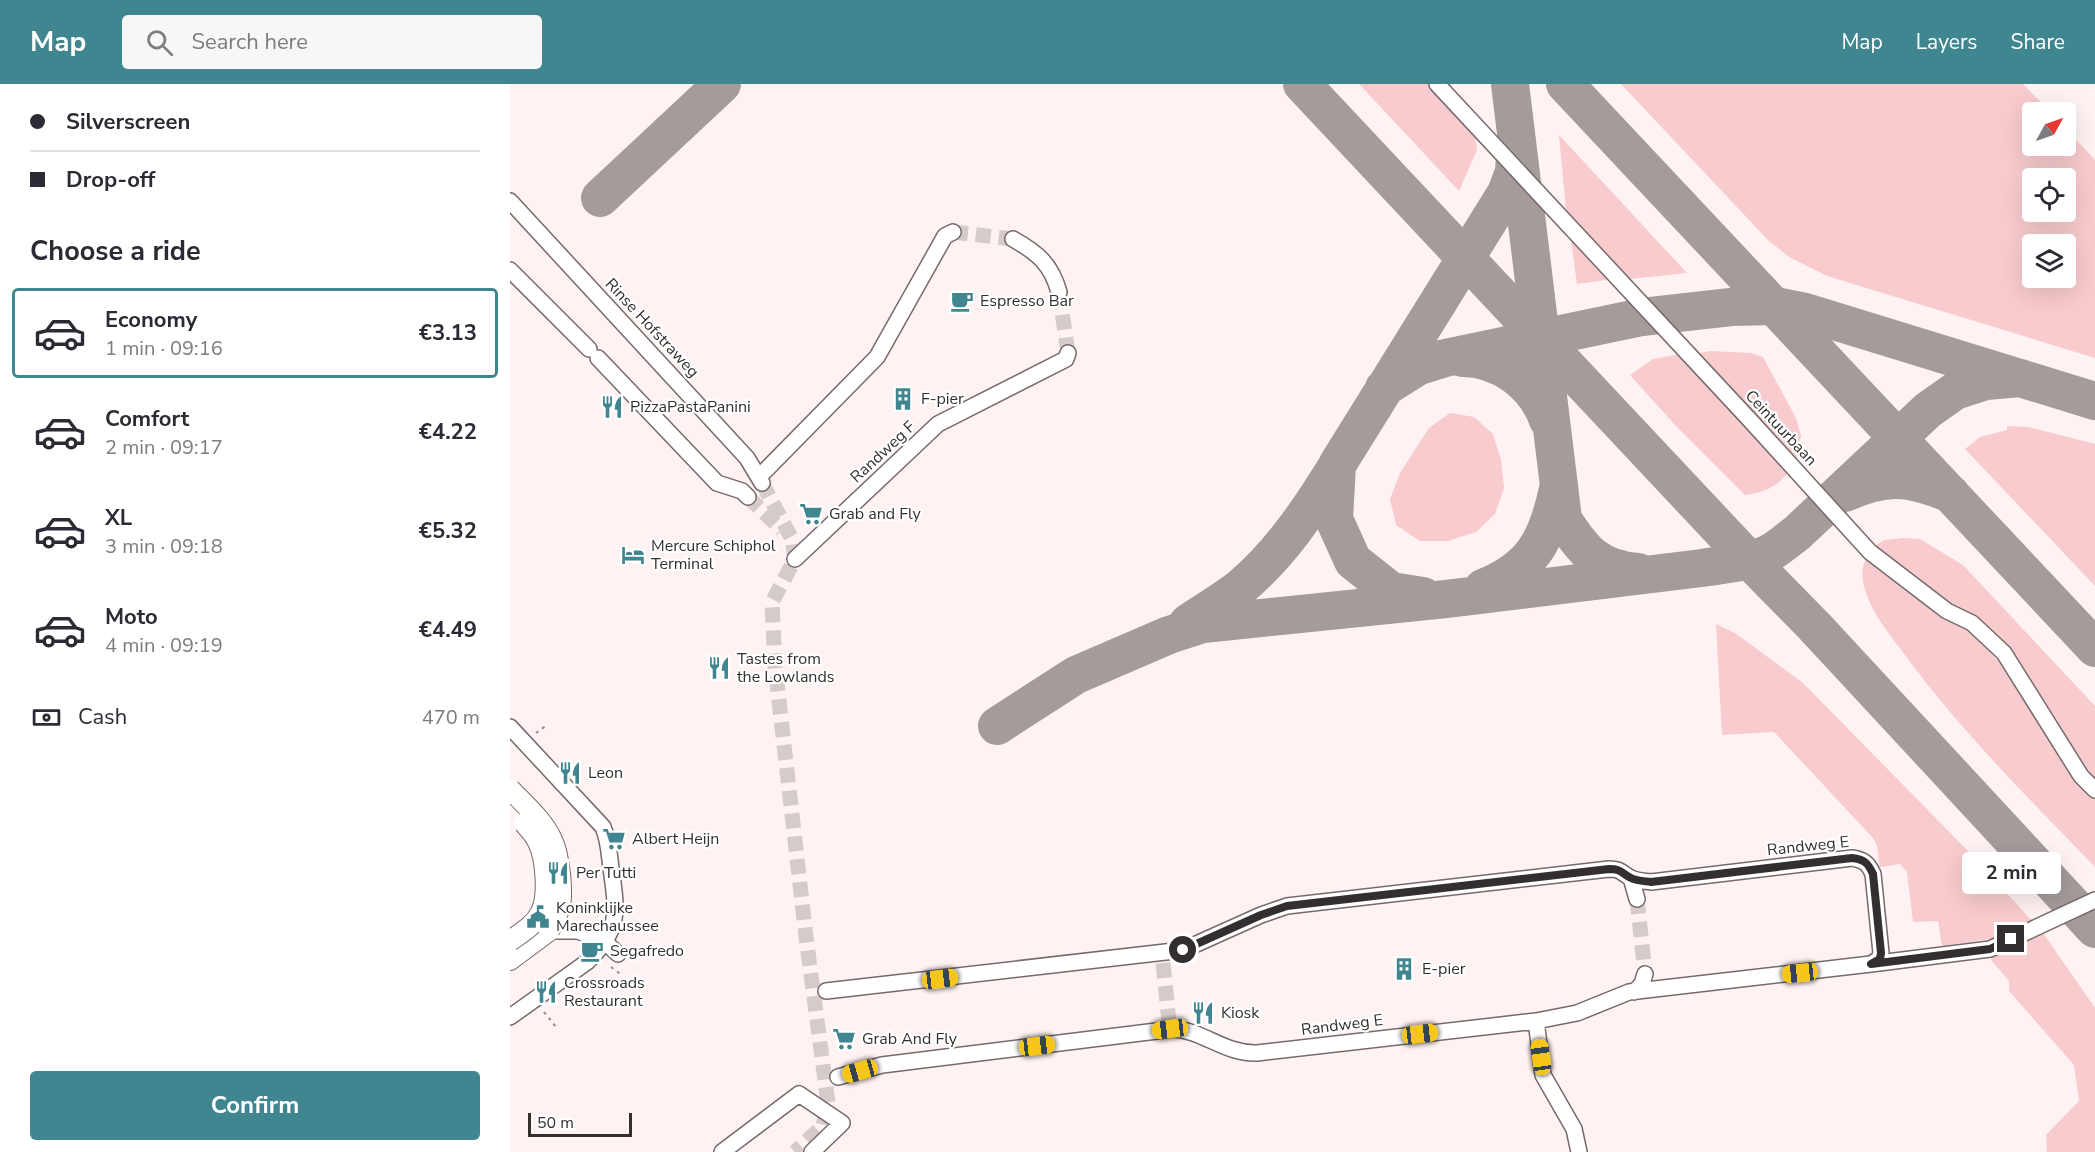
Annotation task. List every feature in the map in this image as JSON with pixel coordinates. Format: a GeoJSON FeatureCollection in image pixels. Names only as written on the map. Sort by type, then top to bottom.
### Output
{"type":"FeatureCollection","features":[{"type":"Feature","properties":{"kind":"main road"},"geometry":{"type":"LineString","coordinates":[[510,789],[552,838],[561,891],[560,908],[549,931],[510,960]]}},
{"type":"Feature","properties":{"kind":"main road"},"geometry":{"type":"LineString","coordinates":[[510,808],[531,830],[538,842],[544,861],[545,897],[541,912],[532,924],[510,941]]}},
{"type":"Feature","properties":{"kind":"street","name":"Ceintuurbaan"},"geometry":{"type":"LineString","coordinates":[[1437,84],[1870,552],[1947,611],[1972,623],[2004,653],[2081,776],[2095,790]]}},
{"type":"Feature","properties":{"kind":"street","name":"Rinse Hofstraweg"},"geometry":{"type":"LineString","coordinates":[[510,201],[747,458],[760,480],[877,357],[945,236],[953,232]]}},
{"type":"Feature","properties":{"kind":"street"},"geometry":{"type":"LineString","coordinates":[[1013,239],[1036,253],[1051,270],[1059,292]]}},
{"type":"Feature","properties":{"kind":"street"},"geometry":{"type":"LineString","coordinates":[[510,270],[717,483],[742,491],[748,497]]}},
{"type":"Feature","properties":{"kind":"street","name":"Randweg F"},"geometry":{"type":"LineString","coordinates":[[795,559],[939,424],[1066,360],[1068,353]]}},
{"type":"Feature","properties":{"kind":"street"},"geometry":{"type":"LineString","coordinates":[[510,727],[603,827],[608,840],[616,902],[615,920],[604,942],[587,962],[510,1017]]}},
{"type":"Feature","properties":{"kind":"street","name":"Randweg E"},"geometry":{"type":"LineString","coordinates":[[826,991],[1162,958],[1287,906],[1609,869],[1619,869],[1631,878],[1651,882],[1852,858],[1862,859],[1873,874],[1881,953],[1880,959],[1871,964],[1634,992],[1577,1013],[1536,1021],[1257,1053],[1232,1051],[1183,1029],[1170,1026],[882,1065],[838,1077]]}},
{"type":"Feature","properties":{"kind":"street"},"geometry":{"type":"LineString","coordinates":[[1631,878],[1637,899]]}},
{"type":"Feature","properties":{"kind":"street"},"geometry":{"type":"LineString","coordinates":[[1871,964],[1990,949],[2095,900]]}},
{"type":"Feature","properties":{"kind":"street"},"geometry":{"type":"LineString","coordinates":[[560,908],[578,931]]}},
{"type":"Feature","properties":{"kind":"street"},"geometry":{"type":"LineString","coordinates":[[549,931],[578,931],[604,942],[618,954]]}},
{"type":"Feature","properties":{"kind":"street"},"geometry":{"type":"LineString","coordinates":[[1634,992],[1642,984],[1645,974]]}},
{"type":"Feature","properties":{"kind":"street"},"geometry":{"type":"LineString","coordinates":[[1536,1021],[1543,1075],[1574,1129],[1579,1152]]}},
{"type":"Feature","properties":{"kind":"street"},"geometry":{"type":"LineString","coordinates":[[722,1152],[799,1095],[842,1122],[812,1152]]}},
{"type":"Feature","properties":{"kind":"path"},"geometry":{"type":"LineString","coordinates":[[534,1000],[556,1027]]}},
{"type":"Feature","properties":{"kind":"shaded area"},"geometry":{"type":"Polygon","coordinates":[[[1359,84],[1431,84],[1474,130],[1477,150],[1459,191],[1359,84]]]}},
{"type":"Feature","properties":{"kind":"shaded area"},"geometry":{"type":"Polygon","coordinates":[[[1621,84],[2023,84],[2040,102],[2022,102],[2022,156],[2076,156],[2076,140],[2095,160],[2095,358],[1827,276],[1789,257],[1768,240],[1621,84]]]}},
{"type":"Feature","properties":{"kind":"shaded area"},"geometry":{"type":"Polygon","coordinates":[[[1559,135],[1687,273],[1630,279],[1566,210],[1559,135]]]}},
{"type":"Feature","properties":{"kind":"shaded area"},"geometry":{"type":"Polygon","coordinates":[[[1570,233],[1614,279],[1577,284],[1570,233]]]}},
{"type":"Feature","properties":{"kind":"shaded area"},"geometry":{"type":"Polygon","coordinates":[[[1710,351],[1751,353],[1763,357],[1796,418],[1801,436],[1796,461],[1699,353],[1710,351]]]}},
{"type":"Feature","properties":{"kind":"shaded area"},"geometry":{"type":"Polygon","coordinates":[[[1681,354],[1789,470],[1776,485],[1745,495],[1675,425],[1630,375],[1653,359],[1681,354]]]}},
{"type":"Feature","properties":{"kind":"shaded area"},"geometry":{"type":"Polygon","coordinates":[[[1450,413],[1474,417],[1493,434],[1501,460],[1504,488],[1495,514],[1476,532],[1448,541],[1420,541],[1396,525],[1390,499],[1400,473],[1429,428],[1450,413]]]}},
{"type":"Feature","properties":{"kind":"shaded area"},"geometry":{"type":"Polygon","coordinates":[[[2007,426],[2029,427],[2095,444],[2095,586],[1965,449],[1980,437],[2007,430],[2007,426]]]}},
{"type":"Feature","properties":{"kind":"shaded area"},"geometry":{"type":"Polygon","coordinates":[[[1920,539],[1963,565],[2095,706],[2095,780],[1971,615],[1941,599],[1873,547],[1884,540],[1920,539]]]}},
{"type":"Feature","properties":{"kind":"shaded area"},"geometry":{"type":"Polygon","coordinates":[[[1867,558],[1941,618],[1971,632],[2004,667],[2095,796],[2095,867],[1972,738],[1888,633],[1873,609],[1865,588],[1863,570],[1867,558]]]}},
{"type":"Feature","properties":{"kind":"shaded area"},"geometry":{"type":"Polygon","coordinates":[[[1716,624],[1735,633],[1803,683],[1969,852],[2034,923],[1996,938],[1942,946],[1938,921],[1913,922],[1907,872],[1900,864],[1880,867],[1877,846],[1873,838],[1774,732],[1722,735],[1716,624]]]}},
{"type":"Feature","properties":{"kind":"shaded area"},"geometry":{"type":"Polygon","coordinates":[[[2043,933],[2095,1008],[2095,1152],[2047,1152],[2046,1135],[2079,1101],[2074,1065],[2009,991],[2009,981],[1991,960],[1992,954],[2043,933]]]}},
{"type":"Feature","properties":{"kind":"taxiway"},"geometry":{"type":"LineString","coordinates":[[600,198],[722,84]]}},
{"type":"Feature","properties":{"kind":"taxiway"},"geometry":{"type":"LineString","coordinates":[[1302,84],[1749,560],[1814,626],[2095,929]]}},
{"type":"Feature","properties":{"kind":"taxiway"},"geometry":{"type":"LineString","coordinates":[[1510,84],[1563,519],[1585,549],[1593,556],[1612,567],[1638,572]]}},
{"type":"Feature","properties":{"kind":"taxiway"},"geometry":{"type":"LineString","coordinates":[[1565,84],[2095,648]]}},
{"type":"Feature","properties":{"kind":"taxiway"},"geometry":{"type":"LineString","coordinates":[[1423,596],[1391,591],[1353,561],[1334,519],[1337,465],[1506,193],[1514,172],[1516,138]]}},
{"type":"Feature","properties":{"kind":"taxiway"},"geometry":{"type":"LineString","coordinates":[[1384,388],[1419,366],[1445,358],[1642,317],[1731,307],[1775,306],[1805,312],[2095,401]]}},
{"type":"Feature","properties":{"kind":"taxiway"},"geometry":{"type":"LineString","coordinates":[[1462,358],[1490,363],[1515,376],[1535,395],[1548,420]]}},
{"type":"Feature","properties":{"kind":"taxiway"},"geometry":{"type":"LineString","coordinates":[[997,726],[1076,675],[1169,635],[1203,624],[1446,599],[1702,568],[1739,563],[1765,555],[1797,533],[1928,410],[1955,391],[1986,381],[2021,378]]}},
{"type":"Feature","properties":{"kind":"taxiway"},"geometry":{"type":"LineString","coordinates":[[1188,623],[1241,587],[1268,561],[1304,516],[1335,469]]}},
{"type":"Feature","properties":{"kind":"taxiway"},"geometry":{"type":"LineString","coordinates":[[1845,493],[1873,483],[1898,480],[1923,484],[1951,494]]}},
{"type":"Feature","properties":{"kind":"taxiway"},"geometry":{"type":"LineString","coordinates":[[1483,588],[1514,571],[1535,550],[1549,523],[1558,489]]}},
{"type":"Feature","properties":{"kind":"tunnel"},"geometry":{"type":"LineString","coordinates":[[953,232],[1013,239]]}},
{"type":"Feature","properties":{"kind":"tunnel"},"geometry":{"type":"LineString","coordinates":[[1059,292],[1068,353]]}},
{"type":"Feature","properties":{"kind":"tunnel"},"geometry":{"type":"LineString","coordinates":[[762,483],[792,539],[795,559],[772,602],[775,666],[806,937],[828,1103],[823,1126],[795,1152]]}},
{"type":"Feature","properties":{"kind":"tunnel"},"geometry":{"type":"LineString","coordinates":[[748,497],[782,530]]}},
{"type":"Feature","properties":{"kind":"tunnel"},"geometry":{"type":"LineString","coordinates":[[1637,899],[1645,974]]}},
{"type":"Feature","properties":{"kind":"tunnel"},"geometry":{"type":"LineString","coordinates":[[1163,963],[1169,1022]]}},
{"type":"Feature","properties":{"kind":"place","name":"Espresso Bar"},"geometry":{"type":"Point","coordinates":[962,301]}},
{"type":"Feature","properties":{"kind":"place","name":"F-pier"},"geometry":{"type":"Point","coordinates":[903,399]}},
{"type":"Feature","properties":{"kind":"place","name":"PizzaPastaPanini"},"geometry":{"type":"Point","coordinates":[612,407]}},
{"type":"Feature","properties":{"kind":"place","name":"Grab and Fly"},"geometry":{"type":"Point","coordinates":[811,514]}},
{"type":"Feature","properties":{"kind":"place","name":"Mercure Schiphol Terminal"},"geometry":{"type":"Point","coordinates":[633,555]}},
{"type":"Feature","properties":{"kind":"place","name":"Tastes from the Lowlands"},"geometry":{"type":"Point","coordinates":[719,668]}},
{"type":"Feature","properties":{"kind":"place","name":"Leon"},"geometry":{"type":"Point","coordinates":[570,773]}},
{"type":"Feature","properties":{"kind":"place","name":"Albert Heijn"},"geometry":{"type":"Point","coordinates":[614,839]}},
{"type":"Feature","properties":{"kind":"place","name":"Per Tutti"},"geometry":{"type":"Point","coordinates":[558,873]}},
{"type":"Feature","properties":{"kind":"place","name":"Koninklijke Marechaussee"},"geometry":{"type":"Point","coordinates":[538,917]}},
{"type":"Feature","properties":{"kind":"place","name":"Segafredo"},"geometry":{"type":"Point","coordinates":[592,951]}},
{"type":"Feature","properties":{"kind":"place","name":"E-pier"},"geometry":{"type":"Point","coordinates":[1404,969]}},
{"type":"Feature","properties":{"kind":"place","name":"Crossroads Restaurant"},"geometry":{"type":"Point","coordinates":[546,992]}},
{"type":"Feature","properties":{"kind":"place","name":"Kiosk"},"geometry":{"type":"Point","coordinates":[1203,1013]}},
{"type":"Feature","properties":{"kind":"place","name":"Grab And Fly"},"geometry":{"type":"Point","coordinates":[844,1039]}},
{"type":"Feature","properties":{"kind":"route"},"geometry":{"type":"LineString","coordinates":[[1183,950],[1261,915],[1287,906],[1609,869],[1619,869],[1631,878],[1651,882],[1852,858],[1862,859],[1873,874],[1881,953],[1880,959],[1871,964],[1990,949],[2011,939]]}}]}
